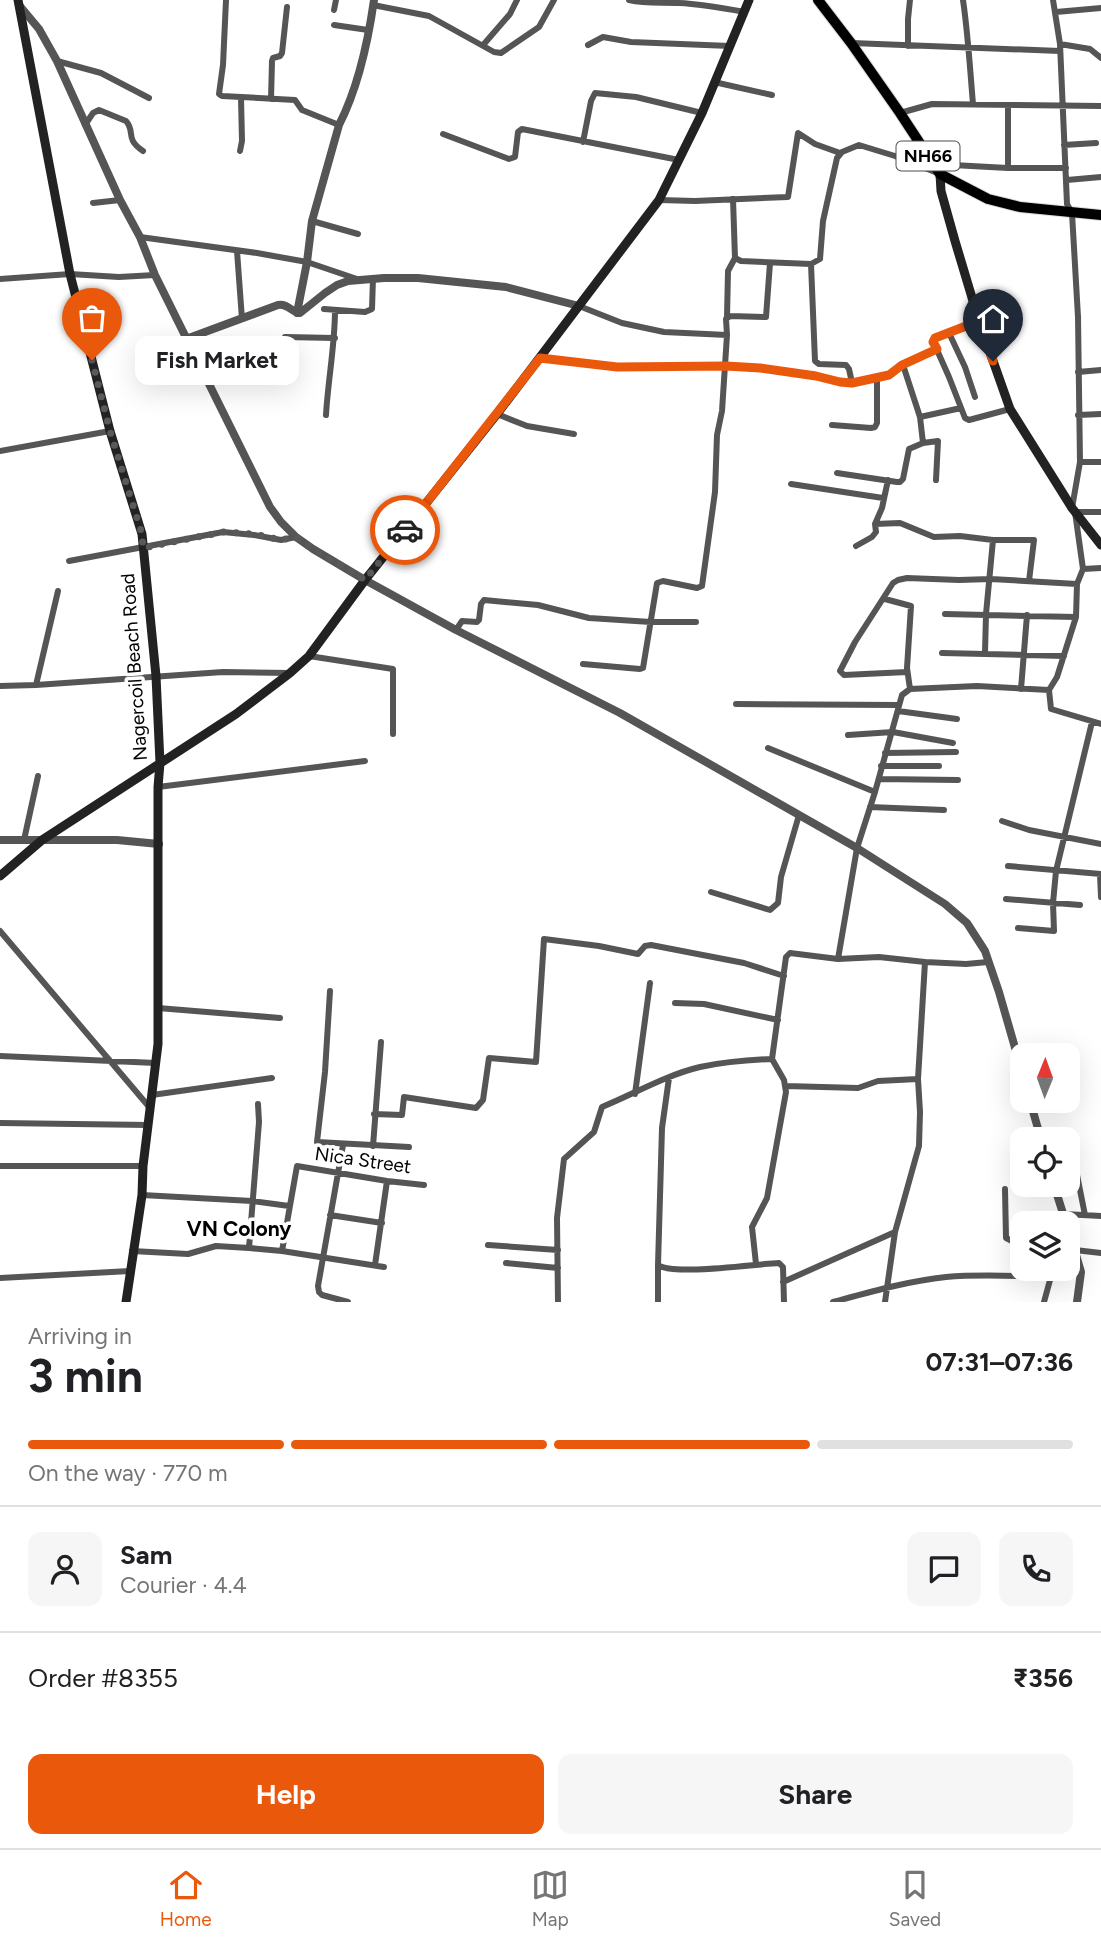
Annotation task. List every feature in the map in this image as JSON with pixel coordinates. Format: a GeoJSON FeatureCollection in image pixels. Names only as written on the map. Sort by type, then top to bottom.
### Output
{"type":"FeatureCollection","features":[{"type":"Feature","properties":{"kind":"highway","name":"NH66"},"geometry":{"type":"LineString","coordinates":[[818,0],[851,43],[940,174],[988,199],[1020,207],[1101,215]]}},
{"type":"Feature","properties":{"kind":"main road"},"geometry":{"type":"LineString","coordinates":[[0,876],[42,840],[236,714],[309,656],[659,200],[702,113],[749,0]]}},
{"type":"Feature","properties":{"kind":"main road","name":"Nagercoil Beach Road"},"geometry":{"type":"LineString","coordinates":[[19,2],[70,274],[110,431],[142,534],[156,676],[160,763],[156,1063],[142,1195],[126,1302]]}},
{"type":"Feature","properties":{"kind":"main road"},"geometry":{"type":"LineString","coordinates":[[940,174],[941,191],[979,321],[1010,409],[1073,510],[1101,545]]}},
{"type":"Feature","properties":{"kind":"street"},"geometry":{"type":"LineString","coordinates":[[226,0],[219,94],[295,100],[302,110],[339,125]]}},
{"type":"Feature","properties":{"kind":"street"},"geometry":{"type":"LineString","coordinates":[[334,10],[336,0]]}},
{"type":"Feature","properties":{"kind":"street"},"geometry":{"type":"LineString","coordinates":[[484,44],[510,14],[517,0]]}},
{"type":"Feature","properties":{"kind":"street"},"geometry":{"type":"LineString","coordinates":[[297,313],[312,221],[339,125],[358,74],[373,2],[429,16],[501,53],[539,27],[554,0]]}},
{"type":"Feature","properties":{"kind":"street"},"geometry":{"type":"LineString","coordinates":[[629,0],[641,3],[716,6],[744,12]]}},
{"type":"Feature","properties":{"kind":"street"},"geometry":{"type":"LineString","coordinates":[[908,46],[911,0]]}},
{"type":"Feature","properties":{"kind":"street"},"geometry":{"type":"LineString","coordinates":[[964,0],[974,104]]}},
{"type":"Feature","properties":{"kind":"street"},"geometry":{"type":"LineString","coordinates":[[1053,0],[1060,48],[1067,204],[1072,213],[1078,317],[1080,462],[1073,510],[1083,569],[1077,584],[1076,617],[1057,677],[1049,690],[1051,709],[1101,724]]}},
{"type":"Feature","properties":{"kind":"street"},"geometry":{"type":"LineString","coordinates":[[19,2],[39,29],[57,61],[186,339],[270,507],[281,522],[313,549],[365,580],[456,630],[620,713],[931,894],[956,912],[974,933],[999,992],[1014,1043]]}},
{"type":"Feature","properties":{"kind":"street"},"geometry":{"type":"LineString","coordinates":[[271,99],[272,61],[282,53],[287,7]]}},
{"type":"Feature","properties":{"kind":"street"},"geometry":{"type":"LineString","coordinates":[[1056,12],[1101,8]]}},
{"type":"Feature","properties":{"kind":"street"},"geometry":{"type":"LineString","coordinates":[[334,25],[368,30]]}},
{"type":"Feature","properties":{"kind":"street"},"geometry":{"type":"LineString","coordinates":[[588,45],[603,37],[631,42],[730,46]]}},
{"type":"Feature","properties":{"kind":"street"},"geometry":{"type":"LineString","coordinates":[[851,43],[968,48],[1101,47]]}},
{"type":"Feature","properties":{"kind":"street"},"geometry":{"type":"LineString","coordinates":[[1090,49],[1101,58]]}},
{"type":"Feature","properties":{"kind":"street"},"geometry":{"type":"LineString","coordinates":[[57,61],[101,73],[149,98]]}},
{"type":"Feature","properties":{"kind":"street"},"geometry":{"type":"LineString","coordinates":[[714,82],[772,95]]}},
{"type":"Feature","properties":{"kind":"street"},"geometry":{"type":"LineString","coordinates":[[583,142],[595,93],[636,97],[702,113]]}},
{"type":"Feature","properties":{"kind":"street"},"geometry":{"type":"LineString","coordinates":[[240,151],[241,97]]}},
{"type":"Feature","properties":{"kind":"street"},"geometry":{"type":"LineString","coordinates":[[900,113],[932,104],[1101,106]]}},
{"type":"Feature","properties":{"kind":"street"},"geometry":{"type":"LineString","coordinates":[[1008,105],[1008,168]]}},
{"type":"Feature","properties":{"kind":"street"},"geometry":{"type":"LineString","coordinates":[[85,125],[93,113],[99,110],[125,121],[130,126],[132,141],[143,151]]}},
{"type":"Feature","properties":{"kind":"street"},"geometry":{"type":"LineString","coordinates":[[443,134],[511,159],[515,157],[520,130],[679,160]]}},
{"type":"Feature","properties":{"kind":"street"},"geometry":{"type":"LineString","coordinates":[[659,200],[788,197],[798,132],[815,144],[840,153]]}},
{"type":"Feature","properties":{"kind":"street"},"geometry":{"type":"LineString","coordinates":[[1064,145],[1096,143]]}},
{"type":"Feature","properties":{"kind":"street"},"geometry":{"type":"LineString","coordinates":[[735,258],[741,261],[770,263],[817,262],[820,259],[823,221],[837,158],[852,146],[862,145],[940,174]]}},
{"type":"Feature","properties":{"kind":"street"},"geometry":{"type":"LineString","coordinates":[[934,164],[1066,168]]}},
{"type":"Feature","properties":{"kind":"street"},"geometry":{"type":"LineString","coordinates":[[1067,180],[1101,177]]}},
{"type":"Feature","properties":{"kind":"street"},"geometry":{"type":"LineString","coordinates":[[583,664],[643,668],[657,582],[697,588],[702,585],[715,492],[717,435],[726,366],[728,271],[735,258],[733,199]]}},
{"type":"Feature","properties":{"kind":"street"},"geometry":{"type":"LineString","coordinates":[[93,203],[120,200]]}},
{"type":"Feature","properties":{"kind":"street"},"geometry":{"type":"LineString","coordinates":[[312,221],[358,234]]}},
{"type":"Feature","properties":{"kind":"street"},"geometry":{"type":"LineString","coordinates":[[140,237],[307,262],[358,280]]}},
{"type":"Feature","properties":{"kind":"street"},"geometry":{"type":"LineString","coordinates":[[237,251],[242,319]]}},
{"type":"Feature","properties":{"kind":"street"},"geometry":{"type":"LineString","coordinates":[[727,317],[766,317],[770,263]]}},
{"type":"Feature","properties":{"kind":"street"},"geometry":{"type":"LineString","coordinates":[[811,264],[815,361],[819,364],[846,365],[852,383]]}},
{"type":"Feature","properties":{"kind":"street"},"geometry":{"type":"LineString","coordinates":[[0,279],[70,274],[119,277],[155,275]]}},
{"type":"Feature","properties":{"kind":"street"},"geometry":{"type":"LineString","coordinates":[[324,309],[365,313],[371,310],[373,278]]}},
{"type":"Feature","properties":{"kind":"street"},"geometry":{"type":"LineString","coordinates":[[186,339],[282,304],[300,313],[337,285],[373,278],[418,278],[506,287],[579,306],[622,323],[664,332],[727,335]]}},
{"type":"Feature","properties":{"kind":"street"},"geometry":{"type":"LineString","coordinates":[[326,415],[335,338],[335,310]]}},
{"type":"Feature","properties":{"kind":"street"},"geometry":{"type":"LineString","coordinates":[[979,321],[934,340],[933,344],[965,418],[969,420],[1010,409]]}},
{"type":"Feature","properties":{"kind":"street"},"geometry":{"type":"LineString","coordinates":[[949,333],[975,397]]}},
{"type":"Feature","properties":{"kind":"street"},"geometry":{"type":"LineString","coordinates":[[285,337],[335,338]]}},
{"type":"Feature","properties":{"kind":"street"},"geometry":{"type":"LineString","coordinates":[[540,358],[617,367],[726,366],[771,369],[852,383],[889,375],[902,365],[937,349]]}},
{"type":"Feature","properties":{"kind":"street"},"geometry":{"type":"LineString","coordinates":[[902,365],[920,417],[923,443]]}},
{"type":"Feature","properties":{"kind":"street"},"geometry":{"type":"LineString","coordinates":[[1078,372],[1101,370]]}},
{"type":"Feature","properties":{"kind":"street"},"geometry":{"type":"LineString","coordinates":[[832,425],[875,427],[877,378]]}},
{"type":"Feature","properties":{"kind":"street"},"geometry":{"type":"LineString","coordinates":[[920,417],[961,408]]}},
{"type":"Feature","properties":{"kind":"street"},"geometry":{"type":"LineString","coordinates":[[496,414],[527,426],[574,434]]}},
{"type":"Feature","properties":{"kind":"street"},"geometry":{"type":"LineString","coordinates":[[1078,415],[1101,414]]}},
{"type":"Feature","properties":{"kind":"street"},"geometry":{"type":"LineString","coordinates":[[0,451],[110,431]]}},
{"type":"Feature","properties":{"kind":"street"},"geometry":{"type":"LineString","coordinates":[[837,473],[902,481],[909,449],[938,441],[936,480]]}},
{"type":"Feature","properties":{"kind":"street"},"geometry":{"type":"LineString","coordinates":[[1080,462],[1101,462]]}},
{"type":"Feature","properties":{"kind":"street"},"geometry":{"type":"LineString","coordinates":[[856,546],[876,532],[875,524],[882,508],[888,480]]}},
{"type":"Feature","properties":{"kind":"street"},"geometry":{"type":"LineString","coordinates":[[791,484],[883,498]]}},
{"type":"Feature","properties":{"kind":"street"},"geometry":{"type":"LineString","coordinates":[[1073,510],[1101,512]]}},
{"type":"Feature","properties":{"kind":"street"},"geometry":{"type":"LineString","coordinates":[[875,524],[900,523],[934,537],[1034,540],[1030,581]]}},
{"type":"Feature","properties":{"kind":"street"},"geometry":{"type":"LineString","coordinates":[[69,561],[223,532],[254,534],[281,540],[296,537]]}},
{"type":"Feature","properties":{"kind":"street"},"geometry":{"type":"LineString","coordinates":[[985,653],[993,540]]}},
{"type":"Feature","properties":{"kind":"street"},"geometry":{"type":"LineString","coordinates":[[1083,569],[1101,568]]}},
{"type":"Feature","properties":{"kind":"street"},"geometry":{"type":"LineString","coordinates":[[907,672],[844,675],[840,669],[893,583],[898,580],[990,579],[1077,584]]}},
{"type":"Feature","properties":{"kind":"street"},"geometry":{"type":"LineString","coordinates":[[36,685],[58,591]]}},
{"type":"Feature","properties":{"kind":"street"},"geometry":{"type":"LineString","coordinates":[[885,599],[911,606],[907,672],[910,689]]}},
{"type":"Feature","properties":{"kind":"street"},"geometry":{"type":"LineString","coordinates":[[456,630],[462,621],[479,620],[484,600],[538,605],[589,618],[696,622]]}},
{"type":"Feature","properties":{"kind":"street"},"geometry":{"type":"LineString","coordinates":[[945,614],[1076,617]]}},
{"type":"Feature","properties":{"kind":"street"},"geometry":{"type":"LineString","coordinates":[[1021,688],[1027,615]]}},
{"type":"Feature","properties":{"kind":"street"},"geometry":{"type":"LineString","coordinates":[[942,653],[1063,656]]}},
{"type":"Feature","properties":{"kind":"street"},"geometry":{"type":"LineString","coordinates":[[309,656],[393,669],[393,734]]}},
{"type":"Feature","properties":{"kind":"street"},"geometry":{"type":"LineString","coordinates":[[0,686],[223,672],[290,673]]}},
{"type":"Feature","properties":{"kind":"street"},"geometry":{"type":"LineString","coordinates":[[838,959],[856,848],[879,779],[902,695],[910,689],[977,686],[1049,690]]}},
{"type":"Feature","properties":{"kind":"street"},"geometry":{"type":"LineString","coordinates":[[736,704],[899,708],[957,719]]}},
{"type":"Feature","properties":{"kind":"street"},"geometry":{"type":"LineString","coordinates":[[1018,928],[1054,931],[1056,871],[1092,722]]}},
{"type":"Feature","properties":{"kind":"street"},"geometry":{"type":"LineString","coordinates":[[848,735],[893,732],[953,743]]}},
{"type":"Feature","properties":{"kind":"street"},"geometry":{"type":"LineString","coordinates":[[768,748],[875,792]]}},
{"type":"Feature","properties":{"kind":"street"},"geometry":{"type":"LineString","coordinates":[[885,752],[956,752]]}},
{"type":"Feature","properties":{"kind":"street"},"geometry":{"type":"LineString","coordinates":[[158,787],[365,761]]}},
{"type":"Feature","properties":{"kind":"street"},"geometry":{"type":"LineString","coordinates":[[881,766],[939,765]]}},
{"type":"Feature","properties":{"kind":"street"},"geometry":{"type":"LineString","coordinates":[[24,840],[38,776]]}},
{"type":"Feature","properties":{"kind":"street"},"geometry":{"type":"LineString","coordinates":[[879,779],[957,780]]}},
{"type":"Feature","properties":{"kind":"street"},"geometry":{"type":"LineString","coordinates":[[870,807],[944,810]]}},
{"type":"Feature","properties":{"kind":"street"},"geometry":{"type":"LineString","coordinates":[[711,892],[770,910],[778,903],[781,877],[799,815]]}},
{"type":"Feature","properties":{"kind":"street"},"geometry":{"type":"LineString","coordinates":[[1002,821],[1029,830],[1101,844]]}},
{"type":"Feature","properties":{"kind":"street"},"geometry":{"type":"LineString","coordinates":[[0,840],[117,840],[159,844]]}},
{"type":"Feature","properties":{"kind":"street"},"geometry":{"type":"LineString","coordinates":[[1008,866],[1100,874],[1101,897]]}},
{"type":"Feature","properties":{"kind":"street"},"geometry":{"type":"LineString","coordinates":[[1006,900],[1080,905]]}},
{"type":"Feature","properties":{"kind":"street"},"geometry":{"type":"LineString","coordinates":[[0,931],[151,1110]]}},
{"type":"Feature","properties":{"kind":"street"},"geometry":{"type":"LineString","coordinates":[[374,1114],[402,1115],[404,1097],[476,1108],[483,1100],[489,1058],[536,1062],[544,939],[638,954],[645,946],[651,945],[744,963],[784,976]]}},
{"type":"Feature","properties":{"kind":"street"},"geometry":{"type":"LineString","coordinates":[[756,1264],[752,1227],[767,1198],[786,1086],[772,1059],[788,953],[838,959],[879,957],[966,964],[988,962]]}},
{"type":"Feature","properties":{"kind":"street"},"geometry":{"type":"LineString","coordinates":[[885,1302],[895,1232],[919,1146],[918,1079],[925,962]]}},
{"type":"Feature","properties":{"kind":"street"},"geometry":{"type":"LineString","coordinates":[[635,1094],[650,983]]}},
{"type":"Feature","properties":{"kind":"street"},"geometry":{"type":"LineString","coordinates":[[330,991],[317,1142],[409,1147]]}},
{"type":"Feature","properties":{"kind":"street"},"geometry":{"type":"LineString","coordinates":[[675,1003],[704,1004],[778,1020]]}},
{"type":"Feature","properties":{"kind":"street"},"geometry":{"type":"LineString","coordinates":[[158,1008],[280,1018]]}},
{"type":"Feature","properties":{"kind":"street"},"geometry":{"type":"LineString","coordinates":[[373,1146],[381,1042]]}},
{"type":"Feature","properties":{"kind":"street"},"geometry":{"type":"LineString","coordinates":[[0,1056],[156,1063]]}},
{"type":"Feature","properties":{"kind":"street"},"geometry":{"type":"LineString","coordinates":[[558,1302],[557,1218],[564,1160],[594,1132],[602,1107],[698,1068],[735,1061],[772,1059]]}},
{"type":"Feature","properties":{"kind":"street"},"geometry":{"type":"LineString","coordinates":[[152,1095],[272,1078]]}},
{"type":"Feature","properties":{"kind":"street"},"geometry":{"type":"LineString","coordinates":[[658,1302],[662,1128],[669,1078]]}},
{"type":"Feature","properties":{"kind":"street"},"geometry":{"type":"LineString","coordinates":[[786,1086],[858,1088],[878,1081],[918,1079]]}},
{"type":"Feature","properties":{"kind":"street"},"geometry":{"type":"LineString","coordinates":[[249,1248],[259,1122],[258,1104]]}},
{"type":"Feature","properties":{"kind":"street"},"geometry":{"type":"LineString","coordinates":[[0,1123],[149,1125]]}},
{"type":"Feature","properties":{"kind":"street"},"geometry":{"type":"LineString","coordinates":[[343,1145],[318,1286],[319,1292],[330,1298],[348,1302]]}},
{"type":"Feature","properties":{"kind":"street"},"geometry":{"type":"LineString","coordinates":[[0,1166],[143,1166]]}},
{"type":"Feature","properties":{"kind":"street","name":"Nica Street"},"geometry":{"type":"LineString","coordinates":[[289,1206],[297,1166],[424,1185]]}},
{"type":"Feature","properties":{"kind":"street"},"geometry":{"type":"LineString","coordinates":[[375,1265],[387,1181]]}},
{"type":"Feature","properties":{"kind":"street"},"geometry":{"type":"LineString","coordinates":[[1005,1189],[1006,1238],[1010,1240]]}},
{"type":"Feature","properties":{"kind":"street"},"geometry":{"type":"LineString","coordinates":[[1080,1190],[1085,1215]]}},
{"type":"Feature","properties":{"kind":"street"},"geometry":{"type":"LineString","coordinates":[[142,1195],[252,1200],[289,1206],[282,1251]]}},
{"type":"Feature","properties":{"kind":"street"},"geometry":{"type":"LineString","coordinates":[[330,1215],[382,1223]]}},
{"type":"Feature","properties":{"kind":"street"},"geometry":{"type":"LineString","coordinates":[[1080,1218],[1085,1215],[1101,1216]]}},
{"type":"Feature","properties":{"kind":"street"},"geometry":{"type":"LineString","coordinates":[[783,1282],[895,1232]]}},
{"type":"Feature","properties":{"kind":"street"},"geometry":{"type":"LineString","coordinates":[[488,1245],[558,1250]]}},
{"type":"Feature","properties":{"kind":"street"},"geometry":{"type":"LineString","coordinates":[[132,1251],[188,1254],[216,1246],[249,1248],[384,1267]]}},
{"type":"Feature","properties":{"kind":"street"},"geometry":{"type":"LineString","coordinates":[[1080,1251],[1101,1253]]}},
{"type":"Feature","properties":{"kind":"street"},"geometry":{"type":"LineString","coordinates":[[506,1263],[558,1268]]}},
{"type":"Feature","properties":{"kind":"street"},"geometry":{"type":"LineString","coordinates":[[658,1265],[664,1269],[704,1269],[781,1264],[784,1302]]}},
{"type":"Feature","properties":{"kind":"street"},"geometry":{"type":"LineString","coordinates":[[0,1278],[130,1271]]}},
{"type":"Feature","properties":{"kind":"street"},"geometry":{"type":"LineString","coordinates":[[834,1302],[887,1288],[947,1277],[1010,1276]]}},
{"type":"Feature","properties":{"kind":"street"},"geometry":{"type":"LineString","coordinates":[[1044,1302],[1050,1281]]}},
{"type":"Feature","properties":{"kind":"street"},"geometry":{"type":"LineString","coordinates":[[1077,1302],[1080,1281]]}},
{"type":"Feature","properties":{"kind":"way so far"},"geometry":{"type":"LineString","coordinates":[[92,360],[110,431],[142,534],[143,548],[223,532],[254,534],[281,540],[296,537],[365,580],[405,530]]}},
{"type":"Feature","properties":{"kind":"place","name":"Fish Market"},"geometry":{"type":"Point","coordinates":[92,360]}},
{"type":"Feature","properties":{"kind":"district","name":"VN Colony"},"geometry":{"type":"Point","coordinates":[239,1228]}},
{"type":"Feature","properties":{"kind":"route"},"geometry":{"type":"LineString","coordinates":[[405,530],[540,358],[617,367],[760,368],[852,383],[889,375],[902,365],[933,353],[937,349],[933,344],[935,338],[979,321],[993,361]]}}]}
